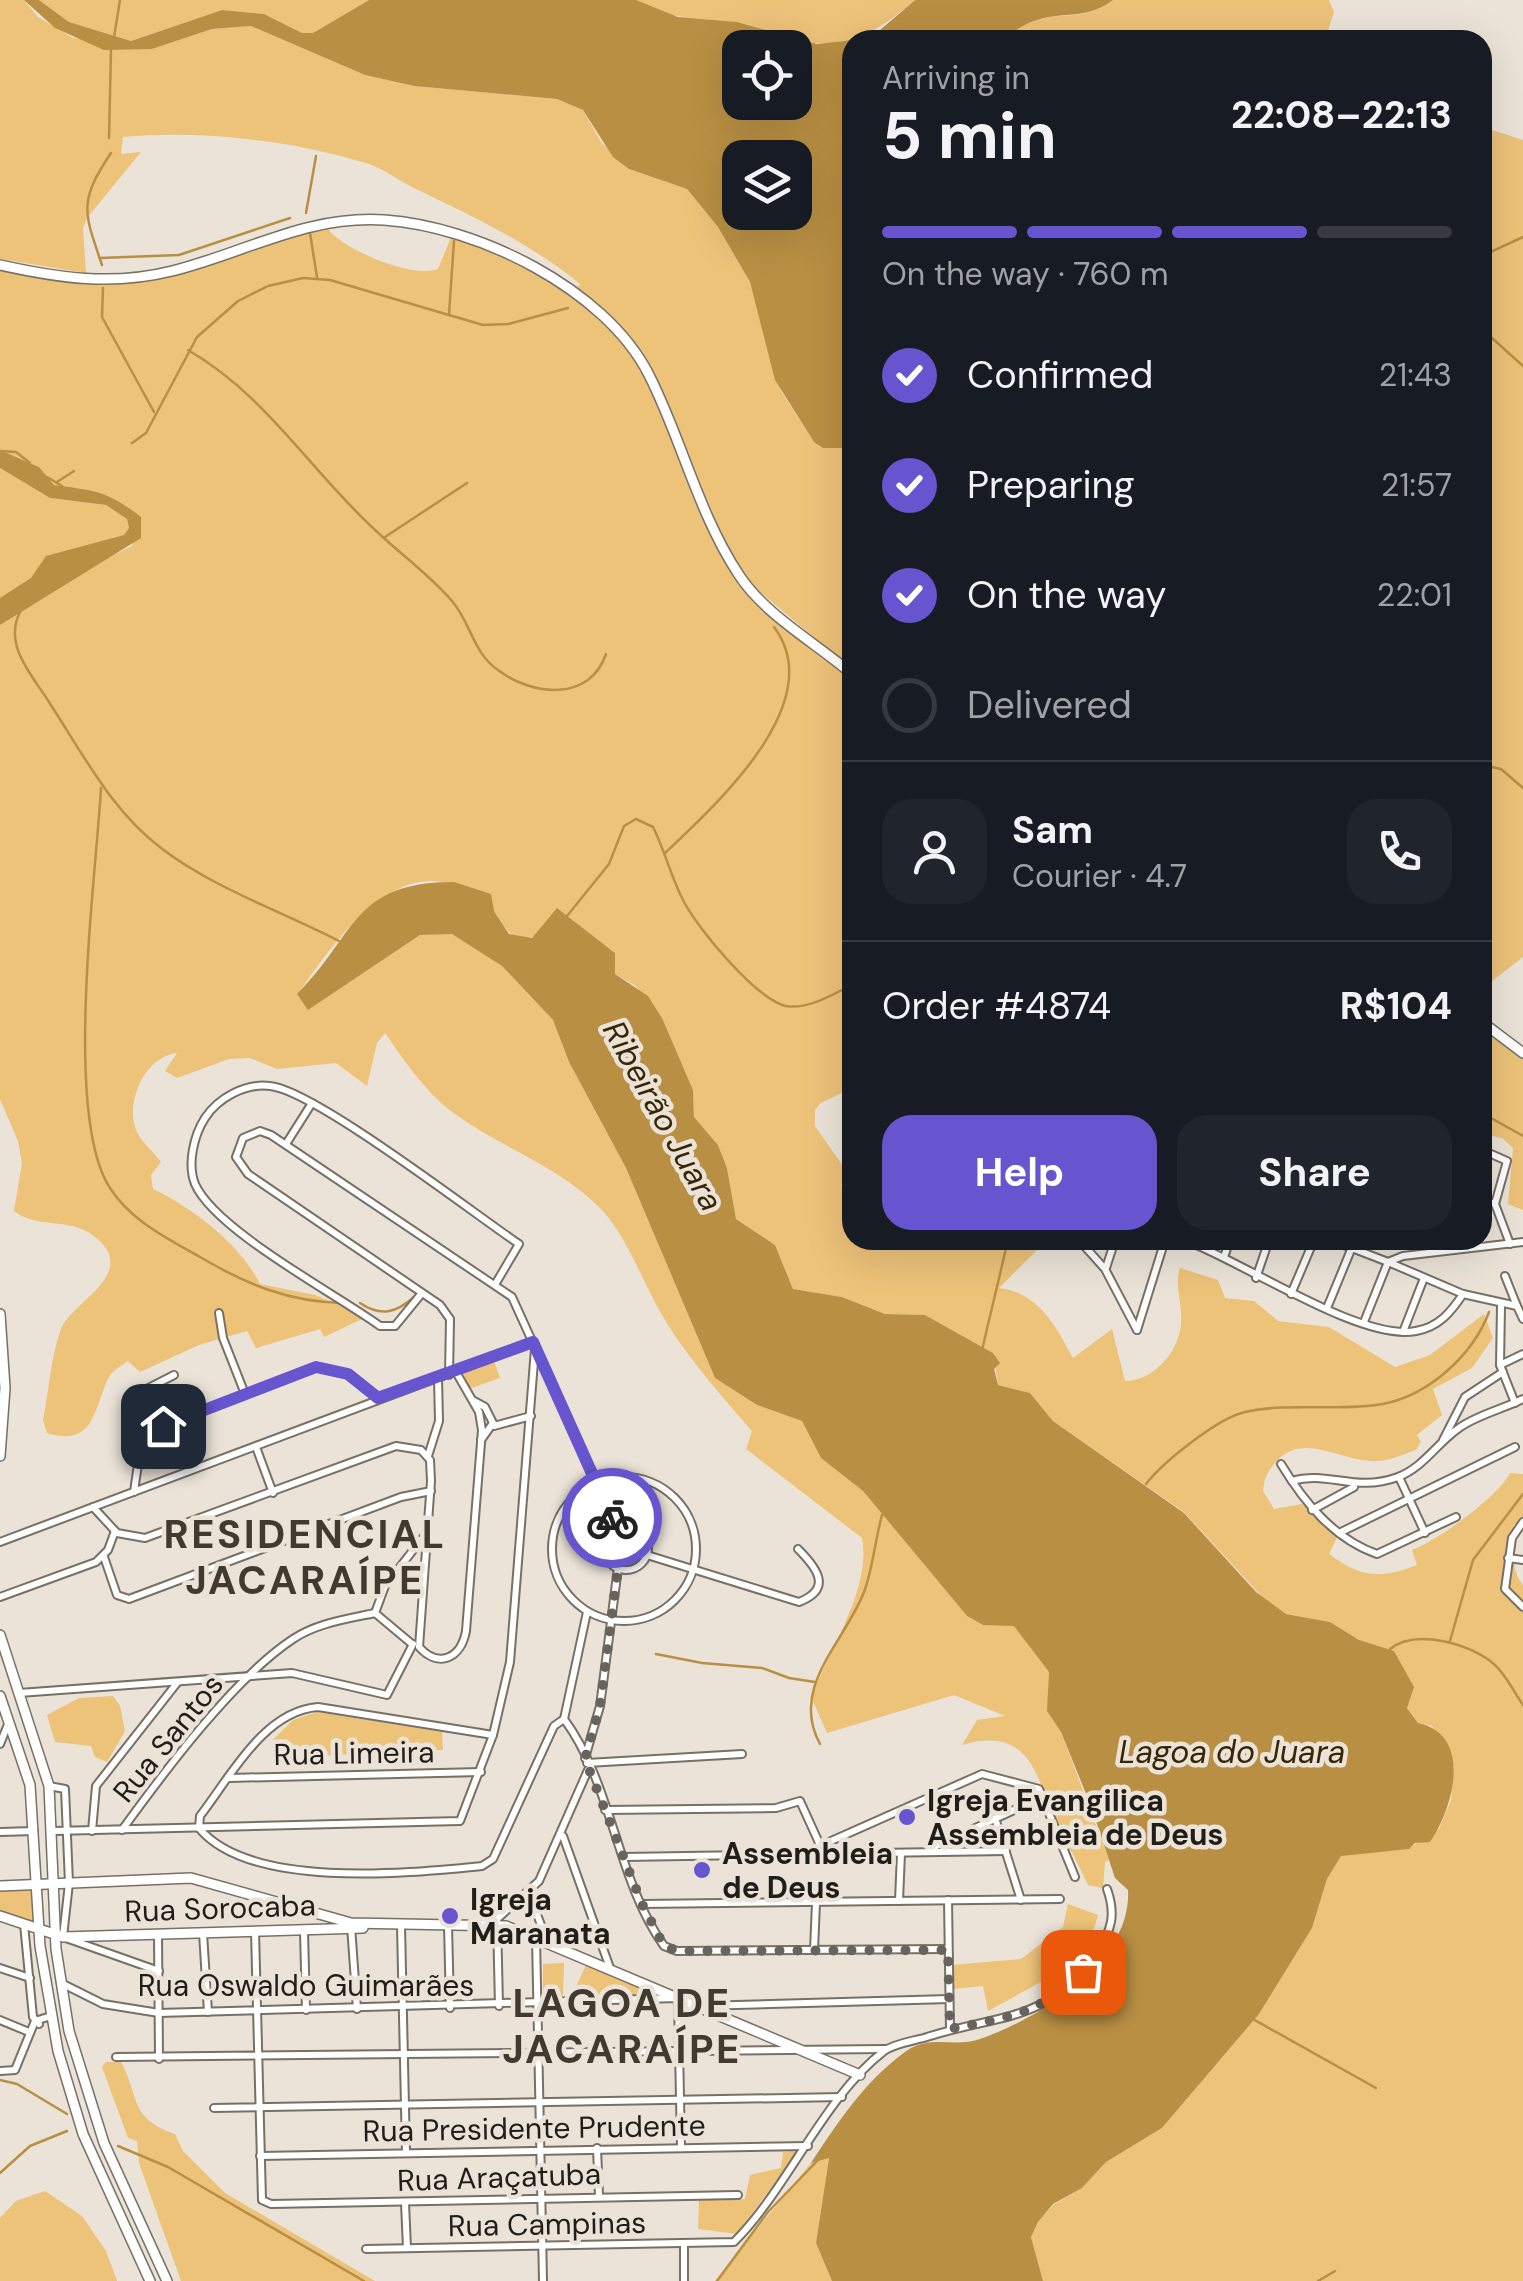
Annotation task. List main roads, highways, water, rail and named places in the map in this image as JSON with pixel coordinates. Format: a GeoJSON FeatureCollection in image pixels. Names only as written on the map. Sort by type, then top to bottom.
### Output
{"type":"FeatureCollection","features":[{"type":"Feature","properties":{"kind":"main road"},"geometry":{"type":"LineString","coordinates":[[0,264],[70,280],[124,279],[174,270],[300,227],[361,219],[425,226],[487,244],[564,287],[618,333],[649,374],[712,527],[738,575],[779,616],[842,666]]}},
{"type":"Feature","properties":{"kind":"main road"},"geometry":{"type":"LineString","coordinates":[[1492,1029],[1523,1052]]}},
{"type":"Feature","properties":{"kind":"main road"},"geometry":{"type":"LineString","coordinates":[[0,1314],[6,1388],[0,1456]]}},
{"type":"Feature","properties":{"kind":"main road"},"geometry":{"type":"LineString","coordinates":[[0,1634],[50,1786],[60,1982],[78,2067],[104,2143],[167,2281]]}},
{"type":"Feature","properties":{"kind":"main road"},"geometry":{"type":"LineString","coordinates":[[0,1696],[30,1784],[38,1930],[53,2028],[83,2134],[150,2281]]}},
{"type":"Feature","properties":{"kind":"main road"},"geometry":{"type":"LineString","coordinates":[[0,1886],[191,1878],[352,1926],[496,1924],[536,1936],[860,2076]]}},
{"type":"Feature","properties":{"kind":"main road","name":"Rua Sorocaba"},"geometry":{"type":"LineString","coordinates":[[0,1916],[59,1936],[304,1932],[352,1926]]}},
{"type":"Feature","properties":{"kind":"water"},"geometry":{"type":"Polygon","coordinates":[[[24,0],[39,0],[69,22],[131,41],[222,10],[264,14],[302,33],[313,33],[369,0],[636,0],[678,17],[737,22],[766,30],[722,30],[722,120],[812,120],[812,43],[842,41],[842,448],[823,448],[814,442],[775,380],[750,282],[718,227],[687,189],[629,169],[613,157],[583,110],[557,99],[414,86],[365,75],[251,26],[212,29],[152,49],[104,50],[55,28],[24,0]]]}},
{"type":"Feature","properties":{"kind":"water"},"geometry":{"type":"Polygon","coordinates":[[[915,0],[1113,0],[1087,12],[1034,21],[1016,30],[880,30],[915,0]]]}},
{"type":"Feature","properties":{"kind":"water"},"geometry":{"type":"Polygon","coordinates":[[[0,450],[39,467],[54,485],[118,501],[141,517],[141,538],[0,625],[0,598],[31,578],[46,556],[124,535],[129,528],[127,519],[106,505],[50,498],[0,468],[0,450]]]}},
{"type":"Feature","properties":{"kind":"water","name":"Lagoa do Juara"},"geometry":{"type":"Polygon","coordinates":[[[454,882],[491,894],[494,911],[509,934],[532,938],[557,908],[615,953],[615,974],[648,996],[663,1020],[693,1090],[694,1117],[718,1145],[727,1168],[736,1219],[775,1245],[793,1289],[842,1297],[885,1314],[925,1315],[993,1353],[1000,1363],[994,1369],[998,1385],[1030,1393],[1053,1421],[1184,1513],[1256,1592],[1286,1614],[1330,1622],[1359,1640],[1394,1651],[1414,1687],[1407,1708],[1418,1723],[1436,1730],[1447,1742],[1454,1775],[1451,1793],[1430,1842],[1415,1843],[1409,1849],[1341,1856],[1327,1879],[1312,1928],[1259,2014],[1162,2128],[1106,2162],[1082,2188],[1053,2204],[1038,2222],[1031,2237],[1043,2281],[832,2281],[816,2243],[829,2158],[811,2163],[865,2089],[905,2052],[933,2042],[980,2039],[1029,2017],[1078,1984],[1115,1941],[1125,1916],[1128,1890],[1115,1878],[1061,1732],[1047,1711],[1049,1672],[1014,1626],[983,1625],[967,1616],[863,1491],[821,1458],[802,1421],[757,1405],[715,1378],[626,1168],[569,1062],[553,1020],[502,966],[452,934],[420,935],[308,1010],[297,994],[375,902],[420,884],[454,882]]]}},
{"type":"Feature","properties":{"kind":"waterway"},"geometry":{"type":"LineString","coordinates":[[114,37],[120,0]]}},
{"type":"Feature","properties":{"kind":"waterway"},"geometry":{"type":"LineString","coordinates":[[109,138],[111,50]]}},
{"type":"Feature","properties":{"kind":"waterway"},"geometry":{"type":"LineString","coordinates":[[102,265],[87,208],[93,184],[111,153]]}},
{"type":"Feature","properties":{"kind":"waterway"},"geometry":{"type":"LineString","coordinates":[[306,213],[316,156]]}},
{"type":"Feature","properties":{"kind":"waterway"},"geometry":{"type":"LineString","coordinates":[[100,258],[179,255],[290,218]]}},
{"type":"Feature","properties":{"kind":"waterway"},"geometry":{"type":"LineString","coordinates":[[310,233],[317,277]]}},
{"type":"Feature","properties":{"kind":"waterway"},"geometry":{"type":"LineString","coordinates":[[1492,251],[1523,237]]}},
{"type":"Feature","properties":{"kind":"waterway"},"geometry":{"type":"LineString","coordinates":[[449,314],[454,241]]}},
{"type":"Feature","properties":{"kind":"waterway"},"geometry":{"type":"LineString","coordinates":[[132,443],[146,433],[197,337],[238,301],[268,286],[303,278],[330,280],[483,325],[508,324],[568,308]]}},
{"type":"Feature","properties":{"kind":"waterway"},"geometry":{"type":"LineString","coordinates":[[103,288],[102,317],[154,412]]}},
{"type":"Feature","properties":{"kind":"waterway"},"geometry":{"type":"LineString","coordinates":[[1492,338],[1523,366]]}},
{"type":"Feature","properties":{"kind":"waterway"},"geometry":{"type":"LineString","coordinates":[[188,350],[241,389],[351,506],[443,591],[483,655],[498,670],[527,685],[559,690],[587,680],[606,654]]}},
{"type":"Feature","properties":{"kind":"waterway","name":"Ribeirão Juara"},"geometry":{"type":"LineString","coordinates":[[0,451],[16,452],[30,463]]}},
{"type":"Feature","properties":{"kind":"waterway"},"geometry":{"type":"LineString","coordinates":[[57,482],[74,471]]}},
{"type":"Feature","properties":{"kind":"waterway","name":"Ribeirão Juara"},"geometry":{"type":"LineString","coordinates":[[47,477],[62,486]]}},
{"type":"Feature","properties":{"kind":"waterway"},"geometry":{"type":"LineString","coordinates":[[385,537],[467,483]]}},
{"type":"Feature","properties":{"kind":"waterway","name":"Ribeirão Juara"},"geometry":{"type":"LineString","coordinates":[[20,612],[15,636],[28,670],[99,780],[143,833],[203,875],[339,941]]}},
{"type":"Feature","properties":{"kind":"waterway"},"geometry":{"type":"LineString","coordinates":[[665,853],[736,781],[777,720],[788,688],[788,657],[774,627]]}},
{"type":"Feature","properties":{"kind":"waterway"},"geometry":{"type":"LineString","coordinates":[[1492,767],[1501,769],[1523,788]]}},
{"type":"Feature","properties":{"kind":"waterway"},"geometry":{"type":"LineString","coordinates":[[101,788],[89,935],[85,1054],[96,1154],[110,1188],[150,1228],[234,1275],[286,1295],[343,1303]]}},
{"type":"Feature","properties":{"kind":"waterway"},"geometry":{"type":"LineString","coordinates":[[567,916],[609,864],[624,826],[636,819],[653,827],[690,912],[729,961],[759,990],[774,1001],[794,1007],[842,990]]}},
{"type":"Feature","properties":{"kind":"waterway"},"geometry":{"type":"LineString","coordinates":[[1492,1119],[1523,1136]]}},
{"type":"Feature","properties":{"kind":"waterway"},"geometry":{"type":"LineString","coordinates":[[982,1350],[1006,1250]]}},
{"type":"Feature","properties":{"kind":"waterway"},"geometry":{"type":"LineString","coordinates":[[360,1303],[388,1311],[414,1297]]}},
{"type":"Feature","properties":{"kind":"waterway"},"geometry":{"type":"LineString","coordinates":[[1146,1484],[1192,1442],[1245,1412],[1366,1406],[1417,1392],[1461,1358],[1489,1312]]}},
{"type":"Feature","properties":{"kind":"waterway"},"geometry":{"type":"LineString","coordinates":[[1450,1641],[1473,1560],[1523,1494]]}},
{"type":"Feature","properties":{"kind":"waterway"},"geometry":{"type":"LineString","coordinates":[[820,1744],[812,1723],[815,1684],[864,1592],[882,1515]]}},
{"type":"Feature","properties":{"kind":"waterway","name":"Ribeirão Juara"},"geometry":{"type":"LineString","coordinates":[[1390,1649],[1401,1643],[1429,1639],[1459,1645],[1485,1657],[1499,1669],[1523,1705]]}},
{"type":"Feature","properties":{"kind":"waterway"},"geometry":{"type":"LineString","coordinates":[[656,1654],[762,1668],[815,1682]]}},
{"type":"Feature","properties":{"kind":"waterway"},"geometry":{"type":"LineString","coordinates":[[1251,2018],[1376,2088]]}},
{"type":"Feature","properties":{"kind":"waterway"},"geometry":{"type":"LineString","coordinates":[[0,2080],[17,2084],[67,2114]]}},
{"type":"Feature","properties":{"kind":"waterway"},"geometry":{"type":"LineString","coordinates":[[0,2173],[30,2146],[67,2131]]}},
{"type":"Feature","properties":{"kind":"waterway"},"geometry":{"type":"LineString","coordinates":[[118,2146],[168,2167],[364,2281]]}},
{"type":"Feature","properties":{"kind":"waterway"},"geometry":{"type":"LineString","coordinates":[[717,2281],[768,2212],[818,2160]]}},
{"type":"Feature","properties":{"kind":"waterway"},"geometry":{"type":"LineString","coordinates":[[1318,2281],[1335,2271]]}},
{"type":"Feature","properties":{"kind":"place","name":"Igreja Evangilica Assembleia de Deus"},"geometry":{"type":"Point","coordinates":[907,1817]}},
{"type":"Feature","properties":{"kind":"place","name":"Assembleia de Deus"},"geometry":{"type":"Point","coordinates":[702,1870]}},
{"type":"Feature","properties":{"kind":"place","name":"Igreja Maranata"},"geometry":{"type":"Point","coordinates":[450,1916]}},
{"type":"Feature","properties":{"kind":"district","name":"RESIDENCIAL JACARAÍPE"},"geometry":{"type":"Point","coordinates":[305,1557]}},
{"type":"Feature","properties":{"kind":"district","name":"LAGOA DE JACARAÍPE"},"geometry":{"type":"Point","coordinates":[622,2026]}}]}
